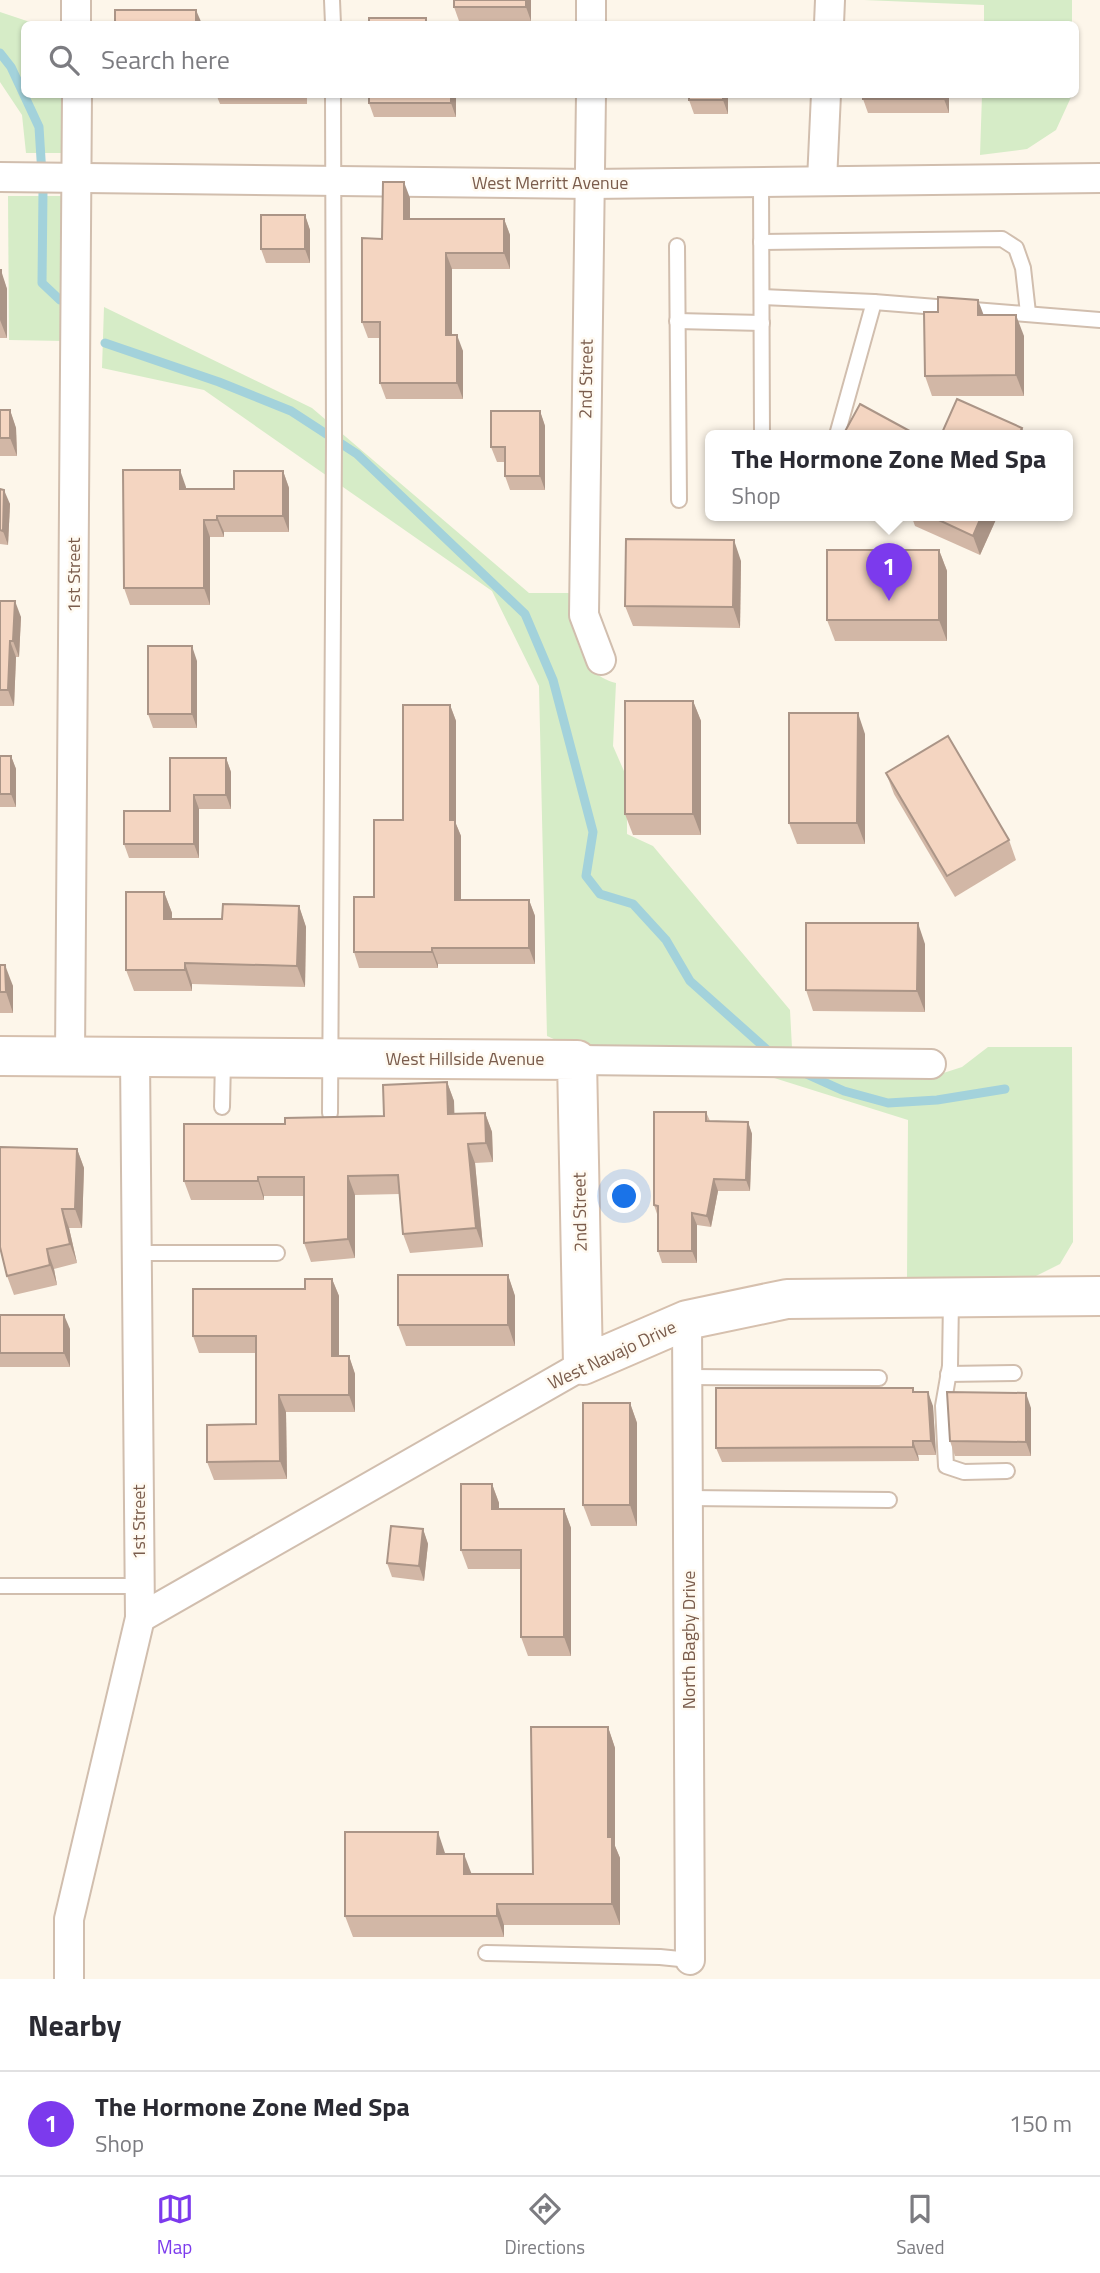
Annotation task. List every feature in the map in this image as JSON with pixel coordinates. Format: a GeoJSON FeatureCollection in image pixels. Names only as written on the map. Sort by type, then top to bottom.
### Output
{"type":"FeatureCollection","features":[{"type":"Feature","properties":{"kind":"street"},"geometry":{"type":"LineString","coordinates":[[76,0],[76,21]]}},
{"type":"Feature","properties":{"kind":"street"},"geometry":{"type":"LineString","coordinates":[[591,21],[592,0]]}},
{"type":"Feature","properties":{"kind":"street"},"geometry":{"type":"LineString","coordinates":[[829,21],[831,0]]}},
{"type":"Feature","properties":{"kind":"street","name":"1st Street"},"geometry":{"type":"LineString","coordinates":[[71,1056],[71,176],[77,98]]}},
{"type":"Feature","properties":{"kind":"street","name":"2nd Street"},"geometry":{"type":"LineString","coordinates":[[591,98],[584,615],[601,660]]}},
{"type":"Feature","properties":{"kind":"street"},"geometry":{"type":"LineString","coordinates":[[822,181],[826,98]]}},
{"type":"Feature","properties":{"kind":"street","name":"West Merritt Avenue"},"geometry":{"type":"LineString","coordinates":[[9,177],[590,184],[1100,178]]}},
{"type":"Feature","properties":{"kind":"street","name":"West Hillside Avenue"},"geometry":{"type":"LineString","coordinates":[[0,1056],[931,1064]]}},
{"type":"Feature","properties":{"kind":"street","name":"1st Street"},"geometry":{"type":"LineString","coordinates":[[69,1979],[69,1919],[140,1618],[135,1057]]}},
{"type":"Feature","properties":{"kind":"street","name":"2nd Street"},"geometry":{"type":"LineString","coordinates":[[577,1060],[583,1364]]}},
{"type":"Feature","properties":{"kind":"street","name":"West Navajo Drive"},"geometry":{"type":"LineString","coordinates":[[140,1618],[583,1364],[687,1320],[787,1299],[1100,1296]]}},
{"type":"Feature","properties":{"kind":"street","name":"North Bagby Drive"},"geometry":{"type":"LineString","coordinates":[[687,1320],[690,1960]]}},
{"type":"Feature","properties":{"kind":"lane"},"geometry":{"type":"LineString","coordinates":[[332,0],[332,21]]}},
{"type":"Feature","properties":{"kind":"lane"},"geometry":{"type":"LineString","coordinates":[[330,1113],[333,98]]}},
{"type":"Feature","properties":{"kind":"lane"},"geometry":{"type":"LineString","coordinates":[[761,182],[762,430]]}},
{"type":"Feature","properties":{"kind":"lane"},"geometry":{"type":"LineString","coordinates":[[761,242],[1002,239],[1016,248],[1023,268],[1028,313]]}},
{"type":"Feature","properties":{"kind":"lane"},"geometry":{"type":"LineString","coordinates":[[677,246],[679,500]]}},
{"type":"Feature","properties":{"kind":"lane"},"geometry":{"type":"LineString","coordinates":[[762,296],[1100,320]]}},
{"type":"Feature","properties":{"kind":"lane"},"geometry":{"type":"LineString","coordinates":[[838,430],[874,302]]}},
{"type":"Feature","properties":{"kind":"lane"},"geometry":{"type":"LineString","coordinates":[[677,321],[762,323]]}},
{"type":"Feature","properties":{"kind":"lane"},"geometry":{"type":"LineString","coordinates":[[222,1107],[223,1057]]}},
{"type":"Feature","properties":{"kind":"lane"},"geometry":{"type":"LineString","coordinates":[[137,1253],[277,1253]]}},
{"type":"Feature","properties":{"kind":"lane"},"geometry":{"type":"LineString","coordinates":[[951,1298],[948,1374],[943,1406],[946,1466],[964,1472],[1007,1471]]}},
{"type":"Feature","properties":{"kind":"lane"},"geometry":{"type":"LineString","coordinates":[[948,1374],[1014,1373]]}},
{"type":"Feature","properties":{"kind":"lane"},"geometry":{"type":"LineString","coordinates":[[687,1377],[879,1378]]}},
{"type":"Feature","properties":{"kind":"lane"},"geometry":{"type":"LineString","coordinates":[[688,1498],[889,1500]]}},
{"type":"Feature","properties":{"kind":"lane"},"geometry":{"type":"LineString","coordinates":[[0,1586],[139,1586]]}},
{"type":"Feature","properties":{"kind":"lane"},"geometry":{"type":"LineString","coordinates":[[486,1953],[690,1960]]}},
{"type":"Feature","properties":{"kind":"green space"},"geometry":{"type":"Polygon","coordinates":[[[864,0],[1072,0],[1072,21],[984,21],[984,5],[864,0]]]}},
{"type":"Feature","properties":{"kind":"green space"},"geometry":{"type":"Polygon","coordinates":[[[0,12],[27,21],[21,21],[21,98],[63,98],[66,153],[26,153],[22,115],[0,82],[0,12]]]}},
{"type":"Feature","properties":{"kind":"green space"},"geometry":{"type":"Polygon","coordinates":[[[982,98],[1071,98],[1056,130],[1027,149],[980,155],[982,98]]]}},
{"type":"Feature","properties":{"kind":"green space"},"geometry":{"type":"Polygon","coordinates":[[[8,196],[66,196],[64,341],[9,340],[8,196]]]}},
{"type":"Feature","properties":{"kind":"green space"},"geometry":{"type":"Polygon","coordinates":[[[104,307],[312,408],[529,593],[570,593],[576,634],[585,659],[592,670],[616,683],[613,746],[627,778],[627,834],[653,846],[790,1010],[792,1048],[581,1051],[547,1036],[539,686],[492,591],[204,390],[102,368],[104,307]]]}},
{"type":"Feature","properties":{"kind":"green space"},"geometry":{"type":"Polygon","coordinates":[[[988,1047],[1072,1047],[1073,1242],[1060,1264],[1036,1276],[907,1278],[908,1120],[771,1077],[928,1078],[962,1067],[988,1047]]]}},
{"type":"Feature","properties":{"kind":"building"},"geometry":{"type":"Polygon","coordinates":[[[454,0],[526,0],[526,7],[454,7],[454,0]]]}},
{"type":"Feature","properties":{"kind":"building"},"geometry":{"type":"Polygon","coordinates":[[[115,10],[196,10],[196,21],[115,21],[115,10]]]}},
{"type":"Feature","properties":{"kind":"building"},"geometry":{"type":"Polygon","coordinates":[[[369,18],[426,18],[426,21],[369,21],[369,18]]]}},
{"type":"Feature","properties":{"kind":"building"},"geometry":{"type":"Polygon","coordinates":[[[369,98],[451,98],[451,103],[369,103],[369,98]]]}},
{"type":"Feature","properties":{"kind":"building"},"geometry":{"type":"Polygon","coordinates":[[[689,98],[723,98],[723,100],[689,98]]]}},
{"type":"Feature","properties":{"kind":"building"},"geometry":{"type":"Polygon","coordinates":[[[863,98],[944,98],[944,99],[863,98]]]}},
{"type":"Feature","properties":{"kind":"building"},"geometry":{"type":"Polygon","coordinates":[[[383,182],[404,182],[404,219],[504,219],[504,253],[446,253],[446,335],[457,335],[457,383],[380,383],[380,322],[362,322],[362,238],[382,239],[383,182]]]}},
{"type":"Feature","properties":{"kind":"building"},"geometry":{"type":"Polygon","coordinates":[[[261,215],[305,215],[305,249],[261,249],[261,215]]]}},
{"type":"Feature","properties":{"kind":"building"},"geometry":{"type":"Polygon","coordinates":[[[938,297],[978,300],[978,315],[1016,315],[1016,375],[925,376],[924,312],[938,312],[938,297]]]}},
{"type":"Feature","properties":{"kind":"building"},"geometry":{"type":"Polygon","coordinates":[[[957,399],[1022,428],[1021,430],[943,430],[957,399]]]}},
{"type":"Feature","properties":{"kind":"building"},"geometry":{"type":"Polygon","coordinates":[[[860,404],[908,430],[846,430],[860,404]]]}},
{"type":"Feature","properties":{"kind":"building"},"geometry":{"type":"Polygon","coordinates":[[[0,410],[10,410],[10,438],[0,438],[0,410]]]}},
{"type":"Feature","properties":{"kind":"building"},"geometry":{"type":"Polygon","coordinates":[[[491,411],[540,411],[540,476],[505,476],[505,447],[491,447],[491,411]]]}},
{"type":"Feature","properties":{"kind":"building"},"geometry":{"type":"Polygon","coordinates":[[[123,470],[180,470],[180,489],[234,489],[234,471],[283,471],[283,516],[217,516],[217,520],[204,520],[204,588],[124,588],[123,470]]]}},
{"type":"Feature","properties":{"kind":"building"},"geometry":{"type":"Polygon","coordinates":[[[0,489],[4,490],[3,531],[0,530],[0,489]]]}},
{"type":"Feature","properties":{"kind":"building"},"geometry":{"type":"Polygon","coordinates":[[[941,521],[979,521],[973,536],[941,521]]]}},
{"type":"Feature","properties":{"kind":"building"},"geometry":{"type":"Polygon","coordinates":[[[626,539],[734,540],[733,607],[625,606],[626,539]]]}},
{"type":"Feature","properties":{"kind":"building"},"geometry":{"type":"Polygon","coordinates":[[[827,550],[939,550],[939,620],[827,620],[827,550]]]}},
{"type":"Feature","properties":{"kind":"building"},"geometry":{"type":"Polygon","coordinates":[[[0,601],[15,601],[8,690],[0,690],[0,601]]]}},
{"type":"Feature","properties":{"kind":"building"},"geometry":{"type":"Polygon","coordinates":[[[148,646],[192,646],[192,714],[148,714],[148,646]]]}},
{"type":"Feature","properties":{"kind":"building"},"geometry":{"type":"Polygon","coordinates":[[[625,701],[693,701],[693,814],[625,814],[625,701]]]}},
{"type":"Feature","properties":{"kind":"building"},"geometry":{"type":"Polygon","coordinates":[[[403,705],[450,705],[450,820],[455,820],[455,900],[529,900],[529,948],[432,948],[432,952],[354,952],[354,897],[374,897],[374,820],[403,820],[403,705]]]}},
{"type":"Feature","properties":{"kind":"building"},"geometry":{"type":"Polygon","coordinates":[[[789,713],[858,713],[857,823],[789,823],[789,713]]]}},
{"type":"Feature","properties":{"kind":"building"},"geometry":{"type":"Polygon","coordinates":[[[948,736],[1009,840],[947,876],[886,773],[948,736]]]}},
{"type":"Feature","properties":{"kind":"building"},"geometry":{"type":"Polygon","coordinates":[[[0,756],[11,756],[11,794],[0,794],[0,756]]]}},
{"type":"Feature","properties":{"kind":"building"},"geometry":{"type":"Polygon","coordinates":[[[170,758],[226,758],[226,795],[194,795],[194,844],[124,844],[124,811],[170,811],[170,758]]]}},
{"type":"Feature","properties":{"kind":"building"},"geometry":{"type":"Polygon","coordinates":[[[126,892],[164,892],[164,919],[222,919],[223,904],[299,906],[297,966],[185,963],[185,970],[126,970],[126,892]]]}},
{"type":"Feature","properties":{"kind":"building"},"geometry":{"type":"Polygon","coordinates":[[[806,923],[918,923],[917,991],[806,990],[806,923]]]}},
{"type":"Feature","properties":{"kind":"building"},"geometry":{"type":"Polygon","coordinates":[[[0,965],[5,965],[6,992],[0,992],[0,965]]]}},
{"type":"Feature","properties":{"kind":"building"},"geometry":{"type":"Polygon","coordinates":[[[447,1082],[448,1114],[485,1113],[486,1143],[468,1144],[476,1228],[403,1234],[398,1175],[348,1176],[348,1239],[304,1243],[304,1177],[258,1177],[258,1181],[184,1181],[184,1124],[285,1124],[285,1118],[384,1116],[383,1085],[447,1082]]]}},
{"type":"Feature","properties":{"kind":"building"},"geometry":{"type":"Polygon","coordinates":[[[654,1112],[706,1112],[706,1121],[748,1122],[746,1180],[714,1179],[707,1216],[692,1213],[692,1251],[658,1251],[658,1206],[654,1205],[654,1112]]]}},
{"type":"Feature","properties":{"kind":"building"},"geometry":{"type":"Polygon","coordinates":[[[0,1147],[77,1149],[75,1209],[62,1209],[70,1244],[47,1249],[50,1265],[7,1276],[0,1247],[0,1147]]]}},
{"type":"Feature","properties":{"kind":"building"},"geometry":{"type":"Polygon","coordinates":[[[398,1275],[508,1275],[508,1325],[398,1325],[398,1275]]]}},
{"type":"Feature","properties":{"kind":"building"},"geometry":{"type":"Polygon","coordinates":[[[305,1279],[332,1279],[332,1356],[349,1356],[349,1395],[279,1395],[280,1461],[207,1462],[207,1425],[256,1424],[256,1336],[193,1336],[193,1289],[305,1289],[305,1279]]]}},
{"type":"Feature","properties":{"kind":"building"},"geometry":{"type":"Polygon","coordinates":[[[0,1315],[64,1315],[64,1353],[0,1353],[0,1315]]]}},
{"type":"Feature","properties":{"kind":"building"},"geometry":{"type":"Polygon","coordinates":[[[716,1388],[913,1388],[913,1392],[928,1392],[931,1441],[913,1441],[913,1447],[716,1448],[716,1388]]]}},
{"type":"Feature","properties":{"kind":"building"},"geometry":{"type":"Polygon","coordinates":[[[947,1392],[1026,1393],[1026,1442],[950,1441],[947,1392]]]}},
{"type":"Feature","properties":{"kind":"building"},"geometry":{"type":"Polygon","coordinates":[[[583,1403],[630,1403],[630,1505],[583,1505],[583,1403]]]}},
{"type":"Feature","properties":{"kind":"building"},"geometry":{"type":"Polygon","coordinates":[[[461,1484],[492,1484],[492,1509],[564,1509],[564,1637],[521,1637],[521,1550],[461,1550],[461,1484]]]}},
{"type":"Feature","properties":{"kind":"building"},"geometry":{"type":"Polygon","coordinates":[[[391,1526],[423,1529],[419,1566],[387,1563],[391,1526]]]}},
{"type":"Feature","properties":{"kind":"building"},"geometry":{"type":"Polygon","coordinates":[[[531,1727],[608,1727],[608,1837],[612,1837],[612,1904],[497,1904],[497,1916],[345,1916],[345,1832],[438,1832],[437,1854],[464,1854],[464,1874],[533,1874],[531,1727]]]}},
{"type":"Feature","properties":{"kind":"waterway"},"geometry":{"type":"LineString","coordinates":[[0,53],[11,67],[21,88]]}},
{"type":"Feature","properties":{"kind":"waterway"},"geometry":{"type":"LineString","coordinates":[[25,98],[39,127],[43,191],[42,283],[60,300]]}},
{"type":"Feature","properties":{"kind":"waterway"},"geometry":{"type":"LineString","coordinates":[[105,343],[219,382],[291,411],[357,454],[525,614],[553,680],[593,832],[586,876],[600,894],[633,904],[666,940],[690,981],[774,1056]]}},
{"type":"Feature","properties":{"kind":"waterway"},"geometry":{"type":"LineString","coordinates":[[804,1073],[844,1091],[888,1103],[937,1100],[1005,1089]]}},
{"type":"Feature","properties":{"kind":"place","name":"The Hormone Zone Med Spa"},"geometry":{"type":"Point","coordinates":[889,601]}}]}
